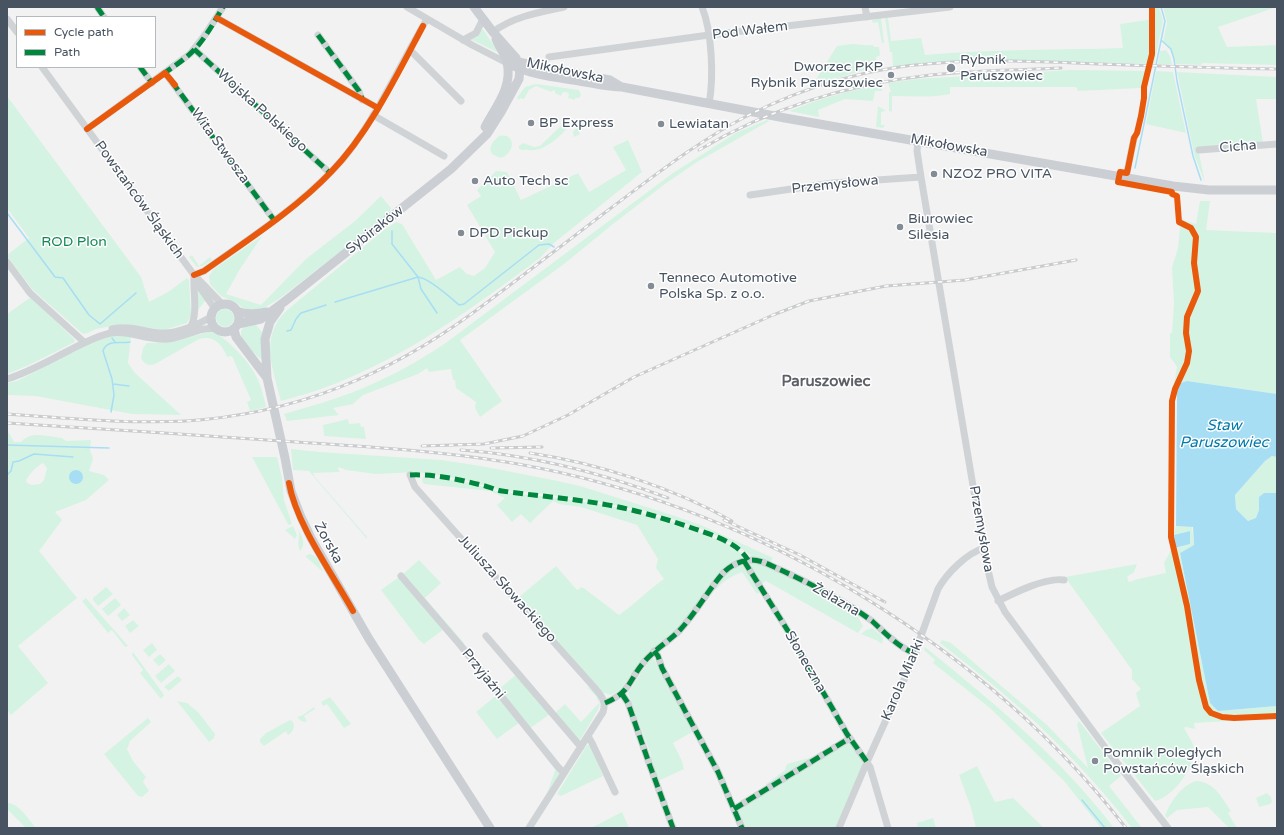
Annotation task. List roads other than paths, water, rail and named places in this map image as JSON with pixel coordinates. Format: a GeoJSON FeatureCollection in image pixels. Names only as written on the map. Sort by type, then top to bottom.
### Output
{"type":"FeatureCollection","features":[{"type":"Feature","properties":{"kind":"main road"},"geometry":{"type":"LineString","coordinates":[[474,7],[493,32],[505,44],[519,66]]}},
{"type":"Feature","properties":{"kind":"main road"},"geometry":{"type":"LineString","coordinates":[[493,32],[507,63]]}},
{"type":"Feature","properties":{"kind":"main road","name":"Mikołowska"},"geometry":{"type":"LineString","coordinates":[[507,63],[519,66],[536,74],[609,87],[622,87],[709,104],[1126,177],[1202,189],[1277,190]]}},
{"type":"Feature","properties":{"kind":"main road","name":"Sybiraków"},"geometry":{"type":"LineString","coordinates":[[475,145],[506,89],[507,63]]}},
{"type":"Feature","properties":{"kind":"main road","name":"Sybiraków"},"geometry":{"type":"LineString","coordinates":[[236,326],[261,319],[460,161],[487,134],[501,112],[520,77],[519,66]]}},
{"type":"Feature","properties":{"kind":"main road"},"geometry":{"type":"LineString","coordinates":[[267,378],[265,339],[270,322],[284,302]]}},
{"type":"Feature","properties":{"kind":"main road"},"geometry":{"type":"LineString","coordinates":[[229,305],[237,311],[239,317],[236,326],[228,332],[218,330],[212,323],[216,310],[229,305]]}},
{"type":"Feature","properties":{"kind":"main road","name":"Sybiraków"},"geometry":{"type":"LineString","coordinates":[[237,311],[256,314],[271,311]]}},
{"type":"Feature","properties":{"kind":"main road","name":"Żorska"},"geometry":{"type":"LineString","coordinates":[[236,326],[236,337],[267,378],[291,490],[301,517],[316,546],[377,651],[490,828]]}},
{"type":"Feature","properties":{"kind":"main road","name":"Żorska"},"geometry":{"type":"LineString","coordinates":[[218,330],[249,355]]}},
{"type":"Feature","properties":{"kind":"street"},"geometry":{"type":"LineString","coordinates":[[97,7],[103,16]]}},
{"type":"Feature","properties":{"kind":"street"},"geometry":{"type":"LineString","coordinates":[[87,129],[152,82],[194,49],[217,18],[223,7]]}},
{"type":"Feature","properties":{"kind":"street","name":"Mikołowska"},"geometry":{"type":"LineString","coordinates":[[406,7],[463,40],[507,63]]}},
{"type":"Feature","properties":{"kind":"street"},"geometry":{"type":"LineString","coordinates":[[702,7],[709,35],[711,54],[709,104]]}},
{"type":"Feature","properties":{"kind":"street"},"geometry":{"type":"LineString","coordinates":[[865,7],[867,17]]}},
{"type":"Feature","properties":{"kind":"street","name":"Pod Wałem"},"geometry":{"type":"LineString","coordinates":[[549,57],[709,35],[950,7]]}},
{"type":"Feature","properties":{"kind":"street"},"geometry":{"type":"LineString","coordinates":[[493,32],[508,23],[527,16],[559,8]]}},
{"type":"Feature","properties":{"kind":"street"},"geometry":{"type":"LineString","coordinates":[[217,18],[378,108]]}},
{"type":"Feature","properties":{"kind":"street"},"geometry":{"type":"LineString","coordinates":[[7,19],[16,31]]}},
{"type":"Feature","properties":{"kind":"street"},"geometry":{"type":"LineString","coordinates":[[191,326],[194,316],[194,275],[204,271],[274,220],[307,194],[330,173],[349,151],[378,108],[427,19]]}},
{"type":"Feature","properties":{"kind":"street"},"geometry":{"type":"LineString","coordinates":[[463,40],[476,33],[483,19]]}},
{"type":"Feature","properties":{"kind":"street"},"geometry":{"type":"LineString","coordinates":[[318,35],[359,91],[362,100]]}},
{"type":"Feature","properties":{"kind":"street","name":"Wojska Polskiego"},"geometry":{"type":"LineString","coordinates":[[194,49],[330,173]]}},
{"type":"Feature","properties":{"kind":"street"},"geometry":{"type":"LineString","coordinates":[[410,50],[461,101]]}},
{"type":"Feature","properties":{"kind":"street","name":"Powstańców Śląskich"},"geometry":{"type":"LineString","coordinates":[[43,68],[194,275],[216,310]]}},
{"type":"Feature","properties":{"kind":"street"},"geometry":{"type":"LineString","coordinates":[[141,68],[152,82]]}},
{"type":"Feature","properties":{"kind":"street","name":"Wita Stwosza"},"geometry":{"type":"LineString","coordinates":[[165,72],[274,220]]}},
{"type":"Feature","properties":{"kind":"street"},"geometry":{"type":"LineString","coordinates":[[373,115],[444,156]]}},
{"type":"Feature","properties":{"kind":"street"},"geometry":{"type":"LineString","coordinates":[[1126,177],[1134,138]]}},
{"type":"Feature","properties":{"kind":"street","name":"Przemysłowa"},"geometry":{"type":"LineString","coordinates":[[918,140],[917,150],[921,177],[990,580],[998,601],[1083,718],[1168,828]]}},
{"type":"Feature","properties":{"kind":"street","name":"Cicha"},"geometry":{"type":"LineString","coordinates":[[1199,150],[1277,144]]}},
{"type":"Feature","properties":{"kind":"street","name":"Przemysłowa"},"geometry":{"type":"LineString","coordinates":[[750,195],[833,183],[921,177]]}},
{"type":"Feature","properties":{"kind":"street"},"geometry":{"type":"LineString","coordinates":[[7,262],[30,293],[86,342]]}},
{"type":"Feature","properties":{"kind":"street"},"geometry":{"type":"LineString","coordinates":[[86,342],[96,334],[116,328],[133,328],[164,333],[191,326],[216,310]]}},
{"type":"Feature","properties":{"kind":"street"},"geometry":{"type":"LineString","coordinates":[[7,379],[35,368],[86,342],[106,335],[120,332],[151,339],[166,340],[207,329],[218,330]]}},
{"type":"Feature","properties":{"kind":"street","name":"Juliusza Słowackiego"},"geometry":{"type":"LineString","coordinates":[[410,475],[415,487],[593,686],[600,694],[604,703]]}},
{"type":"Feature","properties":{"kind":"street","name":"Karola Miarki"},"geometry":{"type":"LineString","coordinates":[[839,828],[867,762],[904,683],[916,653],[935,596],[950,574],[971,553],[984,548]]}},
{"type":"Feature","properties":{"kind":"street"},"geometry":{"type":"LineString","coordinates":[[529,828],[603,712],[604,703],[622,694],[640,666],[654,651],[680,630],[729,567],[746,561]]}},
{"type":"Feature","properties":{"kind":"street","name":"Żelazna"},"geometry":{"type":"LineString","coordinates":[[746,561],[758,561],[800,579],[868,619],[906,650],[916,653]]}},
{"type":"Feature","properties":{"kind":"street","name":"Słoneczna"},"geometry":{"type":"LineString","coordinates":[[746,561],[850,738],[871,769],[888,828]]}},
{"type":"Feature","properties":{"kind":"street","name":"Przyjaźni"},"geometry":{"type":"LineString","coordinates":[[401,576],[564,773]]}},
{"type":"Feature","properties":{"kind":"street"},"geometry":{"type":"LineString","coordinates":[[998,601],[1024,588],[1057,579],[1064,580]]}},
{"type":"Feature","properties":{"kind":"street","name":"Przyjaźni"},"geometry":{"type":"LineString","coordinates":[[486,636],[581,747]]}},
{"type":"Feature","properties":{"kind":"street"},"geometry":{"type":"LineString","coordinates":[[654,651],[718,772],[742,828]]}},
{"type":"Feature","properties":{"kind":"street"},"geometry":{"type":"LineString","coordinates":[[622,694],[628,703],[673,828]]}},
{"type":"Feature","properties":{"kind":"street"},"geometry":{"type":"LineString","coordinates":[[588,736],[615,792]]}},
{"type":"Feature","properties":{"kind":"street"},"geometry":{"type":"LineString","coordinates":[[734,809],[850,738]]}},
{"type":"Feature","properties":{"kind":"water","name":"Staw Paruszowiec"},"geometry":{"type":"Polygon","coordinates":[[[1187,381],[1277,394],[1277,457],[1272,456],[1265,461],[1235,495],[1236,509],[1248,521],[1256,518],[1259,510],[1259,497],[1264,493],[1277,493],[1277,706],[1218,711],[1210,703],[1180,553],[1194,545],[1193,527],[1176,526],[1177,390],[1181,383],[1187,381]]]}},
{"type":"Feature","properties":{"kind":"water"},"geometry":{"type":"Polygon","coordinates":[[[76,470],[81,472],[83,477],[81,482],[76,484],[71,482],[69,477],[71,472],[76,470]]]}},
{"type":"Feature","properties":{"kind":"water"},"geometry":{"type":"Polygon","coordinates":[[[1190,531],[1190,544],[1175,548],[1174,535],[1190,531]]]}},
{"type":"Feature","properties":{"kind":"waterway"},"geometry":{"type":"LineString","coordinates":[[1135,168],[1165,21],[1161,7]]}},
{"type":"Feature","properties":{"kind":"waterway"},"geometry":{"type":"LineString","coordinates":[[1161,40],[1171,49],[1174,59],[1177,81],[1193,156],[1201,180]]}},
{"type":"Feature","properties":{"kind":"waterway"},"geometry":{"type":"LineString","coordinates":[[7,213],[55,277],[63,278],[89,315],[100,324],[136,293]]}},
{"type":"Feature","properties":{"kind":"waterway"},"geometry":{"type":"LineString","coordinates":[[392,231],[392,244],[418,277],[421,289],[437,313]]}},
{"type":"Feature","properties":{"kind":"waterway"},"geometry":{"type":"LineString","coordinates":[[335,302],[418,277],[423,278],[433,284],[459,305],[464,304],[539,245],[549,244],[554,247]]}},
{"type":"Feature","properties":{"kind":"waterway"},"geometry":{"type":"LineString","coordinates":[[287,331],[291,330],[296,319],[301,313],[326,305]]}},
{"type":"Feature","properties":{"kind":"waterway"},"geometry":{"type":"LineString","coordinates":[[112,338],[115,342]]}},
{"type":"Feature","properties":{"kind":"waterway"},"geometry":{"type":"LineString","coordinates":[[111,412],[114,395],[112,379],[103,351],[105,347],[111,343],[130,342]]}},
{"type":"Feature","properties":{"kind":"waterway"},"geometry":{"type":"LineString","coordinates":[[113,384],[129,386]]}},
{"type":"Feature","properties":{"kind":"waterway"},"geometry":{"type":"LineString","coordinates":[[7,445],[109,448]]}},
{"type":"Feature","properties":{"kind":"waterway"},"geometry":{"type":"LineString","coordinates":[[7,475],[11,471],[13,462],[19,461],[34,454],[73,457]]}},
{"type":"Feature","properties":{"kind":"waterway"},"geometry":{"type":"LineString","coordinates":[[1082,800],[1105,828]]}},
{"type":"Feature","properties":{"kind":"railway"},"geometry":{"type":"LineString","coordinates":[[7,414],[119,421],[186,421],[226,417],[264,410],[302,400],[338,388],[373,373],[441,335],[474,312],[611,208],[710,137],[768,106],[815,87],[839,80],[914,65],[980,61],[1277,69]]}},
{"type":"Feature","properties":{"kind":"railway"},"geometry":{"type":"LineString","coordinates":[[699,150],[726,135],[782,110],[811,100],[870,85],[900,79],[947,73],[1061,68]]}},
{"type":"Feature","properties":{"kind":"railway"},"geometry":{"type":"LineString","coordinates":[[422,446],[484,444],[523,436],[568,415],[634,377],[773,315],[809,301],[886,286],[965,280],[1076,260]]}},
{"type":"Feature","properties":{"kind":"railway"},"geometry":{"type":"LineString","coordinates":[[7,423],[368,447],[482,458],[539,468],[623,489],[706,518],[786,554],[864,597],[938,647],[1007,702],[1070,763],[1126,828]]}},
{"type":"Feature","properties":{"kind":"railway"},"geometry":{"type":"LineString","coordinates":[[491,448],[542,447]]}},
{"type":"Feature","properties":{"kind":"railway"},"geometry":{"type":"LineString","coordinates":[[461,450],[488,452],[566,466],[618,481],[668,498]]}},
{"type":"Feature","properties":{"kind":"railway"},"geometry":{"type":"LineString","coordinates":[[530,453],[582,463],[634,478],[685,498],[732,521]]}},
{"type":"Feature","properties":{"kind":"railway"},"geometry":{"type":"LineString","coordinates":[[724,520],[800,555],[885,602]]}},
{"type":"Feature","properties":{"kind":"place","name":"Rybnik Paruszowiec"},"geometry":{"type":"Point","coordinates":[951,68]}},
{"type":"Feature","properties":{"kind":"place","name":"Dworzec PKP Rybnik Paruszowiec"},"geometry":{"type":"Point","coordinates":[891,75]}},
{"type":"Feature","properties":{"kind":"place","name":"BP Express"},"geometry":{"type":"Point","coordinates":[531,123]}},
{"type":"Feature","properties":{"kind":"place","name":"Lewiatan"},"geometry":{"type":"Point","coordinates":[661,124]}},
{"type":"Feature","properties":{"kind":"place","name":"NZOZ PRO VITA"},"geometry":{"type":"Point","coordinates":[934,174]}},
{"type":"Feature","properties":{"kind":"place","name":"Auto Tech sc"},"geometry":{"type":"Point","coordinates":[475,181]}},
{"type":"Feature","properties":{"kind":"place","name":"Biurowiec Silesia"},"geometry":{"type":"Point","coordinates":[900,227]}},
{"type":"Feature","properties":{"kind":"place","name":"DPD Pickup"},"geometry":{"type":"Point","coordinates":[461,233]}},
{"type":"Feature","properties":{"kind":"place","name":"Tenneco Automotive Polska Sp. z o.o."},"geometry":{"type":"Point","coordinates":[651,286]}},
{"type":"Feature","properties":{"kind":"place","name":"Pomnik Poległych Powstańców Śląskich"},"geometry":{"type":"Point","coordinates":[1095,761]}},
{"type":"Feature","properties":{"kind":"district","name":"Paruszowiec"},"geometry":{"type":"Point","coordinates":[826,382]}},
{"type":"Feature","properties":{"kind":"park label","name":"ROD Plon"},"geometry":{"type":"Point","coordinates":[74,242]}}]}
